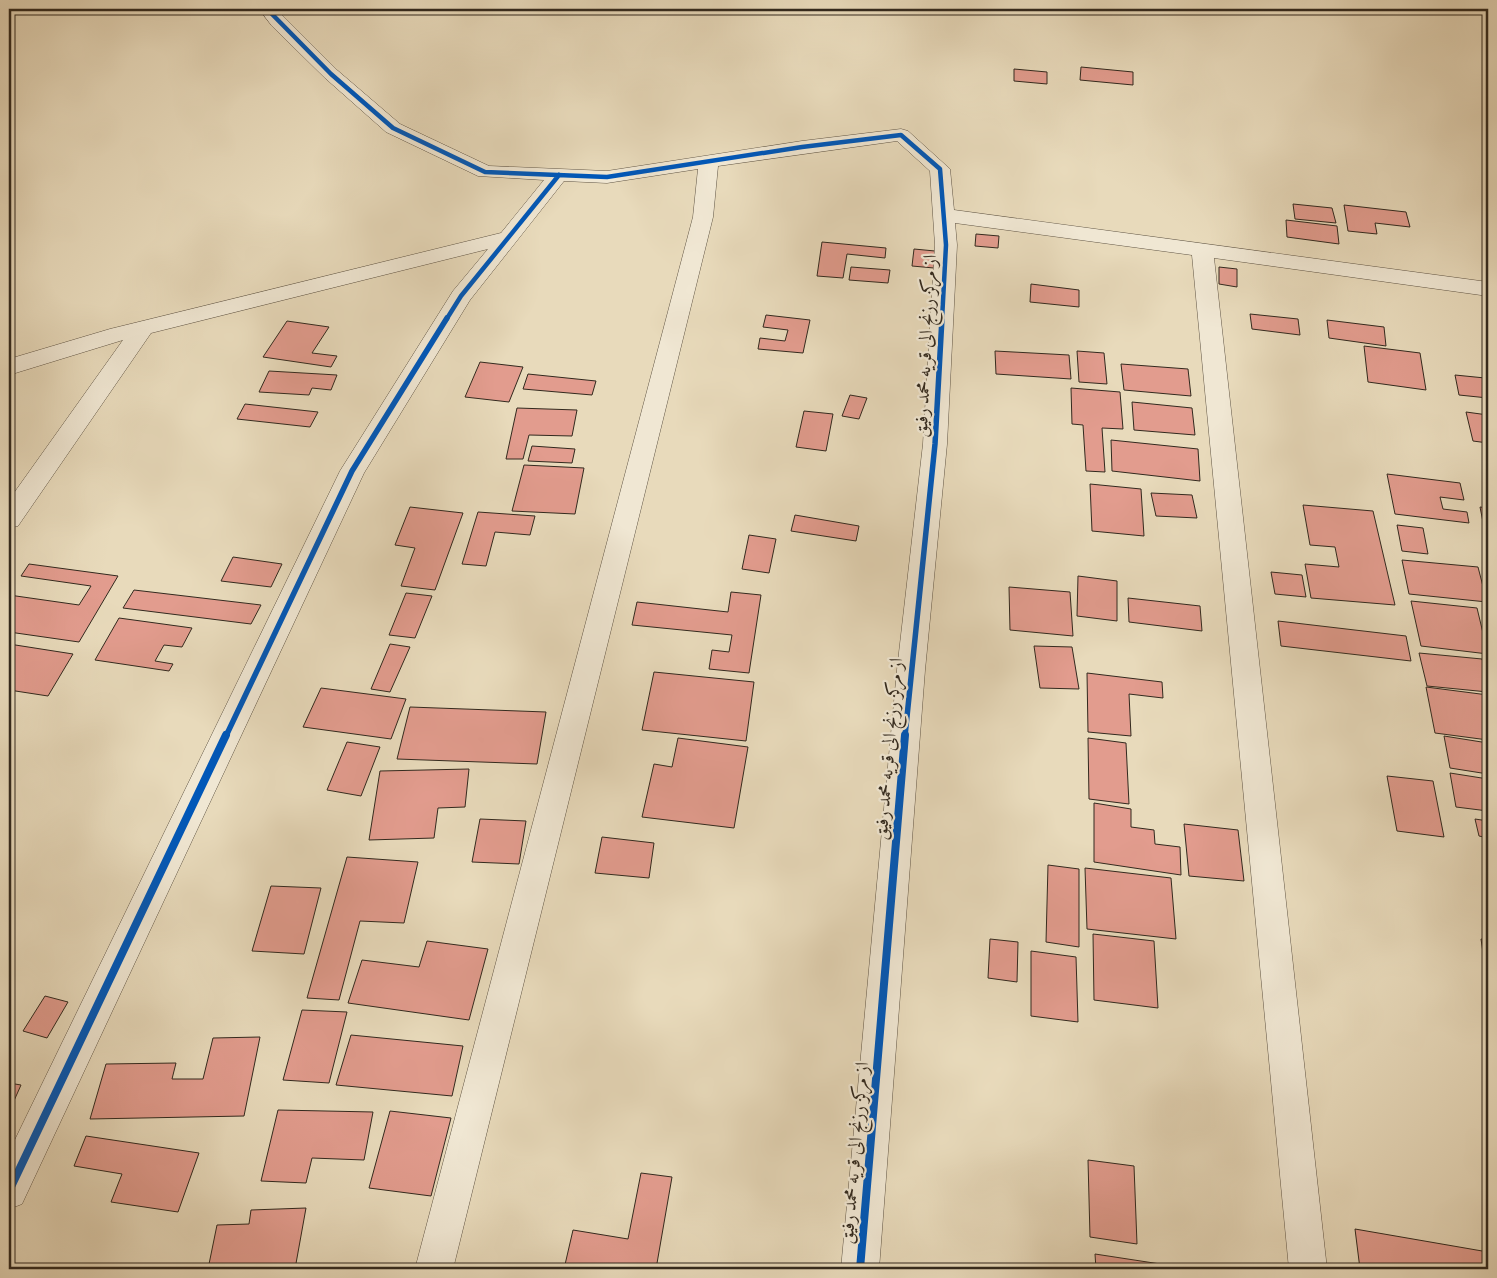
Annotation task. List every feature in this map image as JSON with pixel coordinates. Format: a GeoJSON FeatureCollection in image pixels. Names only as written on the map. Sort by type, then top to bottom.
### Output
{"type":"FeatureCollection","features":[{"type":"Feature","properties":{"kind":"street","name":"از مرکز رزنج الی قریه محمد رفیق"},"geometry":{"type":"LineString","coordinates":[[267,9],[331,74],[393,128],[485,172],[607,177],[901,135],[940,169],[946,245],[935,444],[911,670],[860,1269]]}},
{"type":"Feature","properties":{"kind":"street"},"geometry":{"type":"LineString","coordinates":[[434,1269],[701,227],[709,161]]}},
{"type":"Feature","properties":{"kind":"street"},"geometry":{"type":"LineString","coordinates":[[9,1191],[352,471],[461,296],[559,175]]}},
{"type":"Feature","properties":{"kind":"street"},"geometry":{"type":"LineString","coordinates":[[944,215],[1488,289]]}},
{"type":"Feature","properties":{"kind":"street"},"geometry":{"type":"LineString","coordinates":[[9,367],[143,328],[509,237]]}},
{"type":"Feature","properties":{"kind":"street"},"geometry":{"type":"LineString","coordinates":[[1202,250],[1308,1269]]}},
{"type":"Feature","properties":{"kind":"street"},"geometry":{"type":"LineString","coordinates":[[9,519],[143,328]]}},
{"type":"Feature","properties":{"kind":"building"},"geometry":{"type":"Polygon","coordinates":[[[1081,67],[1133,72],[1133,85],[1080,80],[1081,67]]]}},
{"type":"Feature","properties":{"kind":"building"},"geometry":{"type":"Polygon","coordinates":[[[1014,69],[1047,72],[1047,84],[1014,81],[1014,69]]]}},
{"type":"Feature","properties":{"kind":"building"},"geometry":{"type":"Polygon","coordinates":[[[1293,204],[1332,208],[1336,223],[1295,219],[1293,204]]]}},
{"type":"Feature","properties":{"kind":"building"},"geometry":{"type":"Polygon","coordinates":[[[1344,205],[1406,212],[1410,227],[1375,223],[1377,234],[1348,231],[1344,205]]]}},
{"type":"Feature","properties":{"kind":"building"},"geometry":{"type":"Polygon","coordinates":[[[1286,220],[1337,226],[1339,244],[1287,237],[1286,220]]]}},
{"type":"Feature","properties":{"kind":"building"},"geometry":{"type":"Polygon","coordinates":[[[976,234],[999,236],[998,248],[975,246],[976,234]]]}},
{"type":"Feature","properties":{"kind":"building"},"geometry":{"type":"Polygon","coordinates":[[[822,242],[886,248],[885,258],[847,254],[843,278],[817,276],[822,242]]]}},
{"type":"Feature","properties":{"kind":"building"},"geometry":{"type":"Polygon","coordinates":[[[914,249],[935,251],[934,268],[912,266],[914,249]]]}},
{"type":"Feature","properties":{"kind":"building"},"geometry":{"type":"Polygon","coordinates":[[[851,267],[890,270],[888,283],[849,280],[851,267]]]}},
{"type":"Feature","properties":{"kind":"building"},"geometry":{"type":"Polygon","coordinates":[[[1219,267],[1237,269],[1237,287],[1219,284],[1219,267]]]}},
{"type":"Feature","properties":{"kind":"building"},"geometry":{"type":"Polygon","coordinates":[[[1031,284],[1079,290],[1079,307],[1030,302],[1031,284]]]}},
{"type":"Feature","properties":{"kind":"building"},"geometry":{"type":"Polygon","coordinates":[[[1250,314],[1298,319],[1300,335],[1252,329],[1250,314]]]}},
{"type":"Feature","properties":{"kind":"building"},"geometry":{"type":"Polygon","coordinates":[[[766,315],[810,320],[803,353],[758,349],[760,338],[785,341],[788,330],[763,327],[766,315]]]}},
{"type":"Feature","properties":{"kind":"building"},"geometry":{"type":"Polygon","coordinates":[[[1327,320],[1384,327],[1386,346],[1329,338],[1327,320]]]}},
{"type":"Feature","properties":{"kind":"building"},"geometry":{"type":"Polygon","coordinates":[[[287,321],[329,327],[312,353],[337,356],[331,367],[263,357],[287,321]]]}},
{"type":"Feature","properties":{"kind":"building"},"geometry":{"type":"Polygon","coordinates":[[[1364,346],[1420,353],[1426,390],[1368,382],[1364,346]]]}},
{"type":"Feature","properties":{"kind":"building"},"geometry":{"type":"Polygon","coordinates":[[[995,351],[1069,355],[1071,379],[996,374],[995,351]]]}},
{"type":"Feature","properties":{"kind":"building"},"geometry":{"type":"Polygon","coordinates":[[[1077,351],[1104,353],[1107,384],[1079,382],[1077,351]]]}},
{"type":"Feature","properties":{"kind":"building"},"geometry":{"type":"Polygon","coordinates":[[[480,362],[523,367],[509,402],[465,397],[480,362]]]}},
{"type":"Feature","properties":{"kind":"building"},"geometry":{"type":"Polygon","coordinates":[[[1121,364],[1188,369],[1191,396],[1124,390],[1121,364]]]}},
{"type":"Feature","properties":{"kind":"building"},"geometry":{"type":"Polygon","coordinates":[[[269,371],[337,375],[331,390],[312,388],[309,395],[259,392],[269,371]]]}},
{"type":"Feature","properties":{"kind":"building"},"geometry":{"type":"Polygon","coordinates":[[[528,374],[596,381],[592,395],[523,389],[528,374]]]}},
{"type":"Feature","properties":{"kind":"building"},"geometry":{"type":"Polygon","coordinates":[[[1455,375],[1485,378],[1488,398],[1459,395],[1455,375]]]}},
{"type":"Feature","properties":{"kind":"building"},"geometry":{"type":"Polygon","coordinates":[[[1071,388],[1120,392],[1123,429],[1102,428],[1105,472],[1086,471],[1083,425],[1072,424],[1071,388]]]}},
{"type":"Feature","properties":{"kind":"building"},"geometry":{"type":"Polygon","coordinates":[[[850,395],[867,398],[859,419],[842,416],[850,395]]]}},
{"type":"Feature","properties":{"kind":"building"},"geometry":{"type":"Polygon","coordinates":[[[1132,402],[1192,408],[1195,435],[1134,430],[1132,402]]]}},
{"type":"Feature","properties":{"kind":"building"},"geometry":{"type":"Polygon","coordinates":[[[245,404],[318,412],[310,427],[237,419],[245,404]]]}},
{"type":"Feature","properties":{"kind":"building"},"geometry":{"type":"Polygon","coordinates":[[[517,408],[577,410],[572,436],[529,435],[523,459],[506,459],[517,408]]]}},
{"type":"Feature","properties":{"kind":"building"},"geometry":{"type":"Polygon","coordinates":[[[804,411],[833,414],[826,451],[796,447],[804,411]]]}},
{"type":"Feature","properties":{"kind":"building"},"geometry":{"type":"Polygon","coordinates":[[[1466,412],[1488,415],[1488,443],[1473,441],[1466,412]]]}},
{"type":"Feature","properties":{"kind":"building"},"geometry":{"type":"Polygon","coordinates":[[[1111,440],[1198,449],[1200,481],[1112,471],[1111,440]]]}},
{"type":"Feature","properties":{"kind":"building"},"geometry":{"type":"Polygon","coordinates":[[[532,446],[575,449],[572,463],[528,461],[532,446]]]}},
{"type":"Feature","properties":{"kind":"building"},"geometry":{"type":"Polygon","coordinates":[[[524,465],[584,468],[575,514],[512,511],[524,465]]]}},
{"type":"Feature","properties":{"kind":"building"},"geometry":{"type":"Polygon","coordinates":[[[1387,474],[1460,483],[1464,500],[1440,497],[1443,509],[1467,512],[1469,523],[1395,514],[1387,474]]]}},
{"type":"Feature","properties":{"kind":"building"},"geometry":{"type":"Polygon","coordinates":[[[1090,484],[1141,489],[1144,536],[1092,531],[1090,484]]]}},
{"type":"Feature","properties":{"kind":"building"},"geometry":{"type":"Polygon","coordinates":[[[1151,493],[1192,495],[1197,518],[1156,516],[1151,493]]]}},
{"type":"Feature","properties":{"kind":"building"},"geometry":{"type":"Polygon","coordinates":[[[1303,505],[1373,511],[1395,605],[1311,598],[1305,564],[1339,567],[1335,547],[1310,545],[1303,505]]]}},
{"type":"Feature","properties":{"kind":"building"},"geometry":{"type":"Polygon","coordinates":[[[410,507],[463,513],[435,590],[401,586],[415,548],[395,545],[410,507]]]}},
{"type":"Feature","properties":{"kind":"building"},"geometry":{"type":"Polygon","coordinates":[[[1480,507],[1488,508],[1488,523],[1483,522],[1480,507]]]}},
{"type":"Feature","properties":{"kind":"building"},"geometry":{"type":"Polygon","coordinates":[[[478,512],[535,516],[530,535],[495,532],[486,566],[462,564],[478,512]]]}},
{"type":"Feature","properties":{"kind":"building"},"geometry":{"type":"Polygon","coordinates":[[[795,515],[859,526],[856,541],[791,531],[795,515]]]}},
{"type":"Feature","properties":{"kind":"building"},"geometry":{"type":"Polygon","coordinates":[[[1397,525],[1423,528],[1428,554],[1402,551],[1397,525]]]}},
{"type":"Feature","properties":{"kind":"building"},"geometry":{"type":"Polygon","coordinates":[[[749,535],[776,539],[769,573],[742,569],[749,535]]]}},
{"type":"Feature","properties":{"kind":"building"},"geometry":{"type":"Polygon","coordinates":[[[233,557],[282,564],[271,587],[221,581],[233,557]]]}},
{"type":"Feature","properties":{"kind":"building"},"geometry":{"type":"Polygon","coordinates":[[[1402,560],[1478,567],[1487,602],[1409,594],[1402,560]]]}},
{"type":"Feature","properties":{"kind":"building"},"geometry":{"type":"Polygon","coordinates":[[[29,564],[118,576],[79,642],[9,632],[9,595],[79,605],[91,586],[21,576],[29,564]]]}},
{"type":"Feature","properties":{"kind":"building"},"geometry":{"type":"Polygon","coordinates":[[[1271,572],[1302,575],[1306,597],[1275,594],[1271,572]]]}},
{"type":"Feature","properties":{"kind":"building"},"geometry":{"type":"Polygon","coordinates":[[[1078,576],[1117,581],[1117,621],[1077,616],[1078,576]]]}},
{"type":"Feature","properties":{"kind":"building"},"geometry":{"type":"Polygon","coordinates":[[[1009,587],[1070,592],[1073,636],[1010,630],[1009,587]]]}},
{"type":"Feature","properties":{"kind":"building"},"geometry":{"type":"Polygon","coordinates":[[[134,590],[261,605],[251,624],[123,608],[134,590]]]}},
{"type":"Feature","properties":{"kind":"building"},"geometry":{"type":"Polygon","coordinates":[[[731,592],[761,595],[749,673],[709,669],[712,650],[729,652],[732,635],[632,625],[637,602],[728,612],[731,592]]]}},
{"type":"Feature","properties":{"kind":"building"},"geometry":{"type":"Polygon","coordinates":[[[406,593],[432,596],[415,638],[389,635],[406,593]]]}},
{"type":"Feature","properties":{"kind":"building"},"geometry":{"type":"Polygon","coordinates":[[[1128,598],[1200,606],[1202,631],[1129,622],[1128,598]]]}},
{"type":"Feature","properties":{"kind":"building"},"geometry":{"type":"Polygon","coordinates":[[[1411,601],[1477,608],[1488,654],[1421,646],[1411,601]]]}},
{"type":"Feature","properties":{"kind":"building"},"geometry":{"type":"Polygon","coordinates":[[[119,618],[192,628],[182,647],[164,645],[155,661],[173,664],[169,671],[95,660],[119,618]]]}},
{"type":"Feature","properties":{"kind":"building"},"geometry":{"type":"Polygon","coordinates":[[[1278,621],[1406,636],[1411,661],[1281,646],[1278,621]]]}},
{"type":"Feature","properties":{"kind":"building"},"geometry":{"type":"Polygon","coordinates":[[[9,644],[73,654],[48,696],[9,690],[9,644]]]}},
{"type":"Feature","properties":{"kind":"building"},"geometry":{"type":"Polygon","coordinates":[[[390,644],[410,647],[390,692],[371,689],[390,644]]]}},
{"type":"Feature","properties":{"kind":"building"},"geometry":{"type":"Polygon","coordinates":[[[1034,646],[1072,647],[1079,689],[1040,688],[1034,646]]]}},
{"type":"Feature","properties":{"kind":"building"},"geometry":{"type":"Polygon","coordinates":[[[1419,653],[1482,659],[1488,680],[1488,692],[1427,686],[1419,653]]]}},
{"type":"Feature","properties":{"kind":"building"},"geometry":{"type":"Polygon","coordinates":[[[654,672],[754,682],[746,741],[642,730],[654,672]]]}},
{"type":"Feature","properties":{"kind":"building"},"geometry":{"type":"Polygon","coordinates":[[[1087,673],[1162,682],[1163,698],[1129,694],[1131,736],[1088,732],[1087,673]]]}},
{"type":"Feature","properties":{"kind":"building"},"geometry":{"type":"Polygon","coordinates":[[[1426,687],[1488,695],[1488,740],[1435,733],[1426,687]]]}},
{"type":"Feature","properties":{"kind":"building"},"geometry":{"type":"Polygon","coordinates":[[[321,688],[406,699],[391,739],[303,727],[321,688]]]}},
{"type":"Feature","properties":{"kind":"building"},"geometry":{"type":"Polygon","coordinates":[[[410,707],[546,712],[537,764],[397,759],[410,707]]]}},
{"type":"Feature","properties":{"kind":"building"},"geometry":{"type":"Polygon","coordinates":[[[1444,736],[1488,743],[1488,774],[1450,768],[1444,736]]]}},
{"type":"Feature","properties":{"kind":"building"},"geometry":{"type":"Polygon","coordinates":[[[678,738],[748,747],[734,828],[642,817],[654,764],[672,767],[678,738]]]}},
{"type":"Feature","properties":{"kind":"building"},"geometry":{"type":"Polygon","coordinates":[[[1088,738],[1126,743],[1129,804],[1089,799],[1088,738]]]}},
{"type":"Feature","properties":{"kind":"building"},"geometry":{"type":"Polygon","coordinates":[[[347,742],[380,747],[361,796],[327,790],[347,742]]]}},
{"type":"Feature","properties":{"kind":"building"},"geometry":{"type":"Polygon","coordinates":[[[469,769],[465,807],[438,808],[434,838],[369,840],[380,771],[469,769]]]}},
{"type":"Feature","properties":{"kind":"building"},"geometry":{"type":"Polygon","coordinates":[[[1450,773],[1488,779],[1488,811],[1456,807],[1450,773]]]}},
{"type":"Feature","properties":{"kind":"building"},"geometry":{"type":"Polygon","coordinates":[[[1387,776],[1433,781],[1444,837],[1397,831],[1387,776]]]}},
{"type":"Feature","properties":{"kind":"building"},"geometry":{"type":"Polygon","coordinates":[[[1094,803],[1131,809],[1131,827],[1154,830],[1155,844],[1180,847],[1181,875],[1094,862],[1094,803]]]}},
{"type":"Feature","properties":{"kind":"building"},"geometry":{"type":"Polygon","coordinates":[[[480,819],[526,821],[519,864],[472,862],[480,819]]]}},
{"type":"Feature","properties":{"kind":"building"},"geometry":{"type":"Polygon","coordinates":[[[1475,819],[1488,821],[1488,838],[1479,836],[1475,819]]]}},
{"type":"Feature","properties":{"kind":"building"},"geometry":{"type":"Polygon","coordinates":[[[1184,824],[1238,830],[1244,881],[1189,876],[1184,824]]]}},
{"type":"Feature","properties":{"kind":"building"},"geometry":{"type":"Polygon","coordinates":[[[602,837],[654,843],[649,878],[595,873],[602,837]]]}},
{"type":"Feature","properties":{"kind":"building"},"geometry":{"type":"Polygon","coordinates":[[[347,857],[418,862],[404,923],[360,921],[339,1000],[307,998],[347,857]]]}},
{"type":"Feature","properties":{"kind":"building"},"geometry":{"type":"Polygon","coordinates":[[[1048,865],[1079,869],[1079,947],[1046,942],[1048,865]]]}},
{"type":"Feature","properties":{"kind":"building"},"geometry":{"type":"Polygon","coordinates":[[[1085,868],[1171,878],[1176,939],[1087,929],[1085,868]]]}},
{"type":"Feature","properties":{"kind":"building"},"geometry":{"type":"Polygon","coordinates":[[[271,886],[321,888],[304,954],[252,951],[271,886]]]}},
{"type":"Feature","properties":{"kind":"building"},"geometry":{"type":"Polygon","coordinates":[[[1093,934],[1154,941],[1158,1008],[1094,1000],[1093,934]]]}},
{"type":"Feature","properties":{"kind":"building"},"geometry":{"type":"Polygon","coordinates":[[[990,939],[1018,942],[1017,982],[988,978],[990,939]]]}},
{"type":"Feature","properties":{"kind":"building"},"geometry":{"type":"Polygon","coordinates":[[[1481,939],[1488,940],[1488,987],[1481,939]]]}},
{"type":"Feature","properties":{"kind":"building"},"geometry":{"type":"Polygon","coordinates":[[[427,941],[488,949],[469,1020],[348,1003],[362,960],[419,967],[427,941]]]}},
{"type":"Feature","properties":{"kind":"building"},"geometry":{"type":"Polygon","coordinates":[[[1031,951],[1076,957],[1078,1022],[1031,1016],[1031,951]]]}},
{"type":"Feature","properties":{"kind":"building"},"geometry":{"type":"Polygon","coordinates":[[[1483,990],[1488,991],[1488,1021],[1483,990]]]}},
{"type":"Feature","properties":{"kind":"building"},"geometry":{"type":"Polygon","coordinates":[[[45,996],[68,1002],[47,1038],[23,1031],[45,996]]]}},
{"type":"Feature","properties":{"kind":"building"},"geometry":{"type":"Polygon","coordinates":[[[302,1010],[347,1012],[329,1083],[283,1080],[302,1010]]]}},
{"type":"Feature","properties":{"kind":"building"},"geometry":{"type":"Polygon","coordinates":[[[351,1035],[463,1046],[452,1096],[336,1085],[351,1035]]]}},
{"type":"Feature","properties":{"kind":"building"},"geometry":{"type":"Polygon","coordinates":[[[260,1037],[244,1116],[90,1119],[106,1064],[176,1063],[172,1079],[203,1079],[213,1038],[260,1037]]]}},
{"type":"Feature","properties":{"kind":"building"},"geometry":{"type":"Polygon","coordinates":[[[9,1083],[21,1085],[9,1112],[9,1083]]]}},
{"type":"Feature","properties":{"kind":"building"},"geometry":{"type":"Polygon","coordinates":[[[278,1110],[373,1112],[364,1160],[312,1158],[306,1183],[261,1181],[278,1110]]]}},
{"type":"Feature","properties":{"kind":"building"},"geometry":{"type":"Polygon","coordinates":[[[390,1111],[451,1118],[431,1196],[369,1188],[390,1111]]]}},
{"type":"Feature","properties":{"kind":"building"},"geometry":{"type":"Polygon","coordinates":[[[86,1136],[199,1153],[178,1212],[111,1202],[122,1174],[74,1166],[86,1136]]]}},
{"type":"Feature","properties":{"kind":"building"},"geometry":{"type":"Polygon","coordinates":[[[1088,1160],[1134,1166],[1137,1244],[1090,1237],[1088,1160]]]}},
{"type":"Feature","properties":{"kind":"building"},"geometry":{"type":"Polygon","coordinates":[[[641,1173],[672,1177],[656,1269],[564,1269],[573,1230],[628,1239],[641,1173]]]}},
{"type":"Feature","properties":{"kind":"building"},"geometry":{"type":"Polygon","coordinates":[[[306,1208],[295,1269],[208,1269],[217,1225],[249,1224],[251,1210],[306,1208]]]}},
{"type":"Feature","properties":{"kind":"building"},"geometry":{"type":"Polygon","coordinates":[[[1355,1229],[1488,1252],[1488,1269],[1360,1269],[1355,1229]]]}},
{"type":"Feature","properties":{"kind":"building"},"geometry":{"type":"Polygon","coordinates":[[[1095,1254],[1193,1269],[1096,1269],[1095,1254]]]}},
{"type":"Feature","properties":{"kind":"building"},"geometry":{"type":"Polygon","coordinates":[[[60,1264],[91,1269],[58,1269],[60,1264]]]}},
{"type":"Feature","properties":{"kind":"cycle path"},"geometry":{"type":"LineString","coordinates":[[267,9],[331,74],[393,128],[485,172],[607,177],[802,147],[901,135],[940,169],[946,245],[935,444],[911,670],[860,1269]]}},
{"type":"Feature","properties":{"kind":"cycle path"},"geometry":{"type":"LineString","coordinates":[[9,1191],[352,471],[461,296],[559,175]]}}]}
